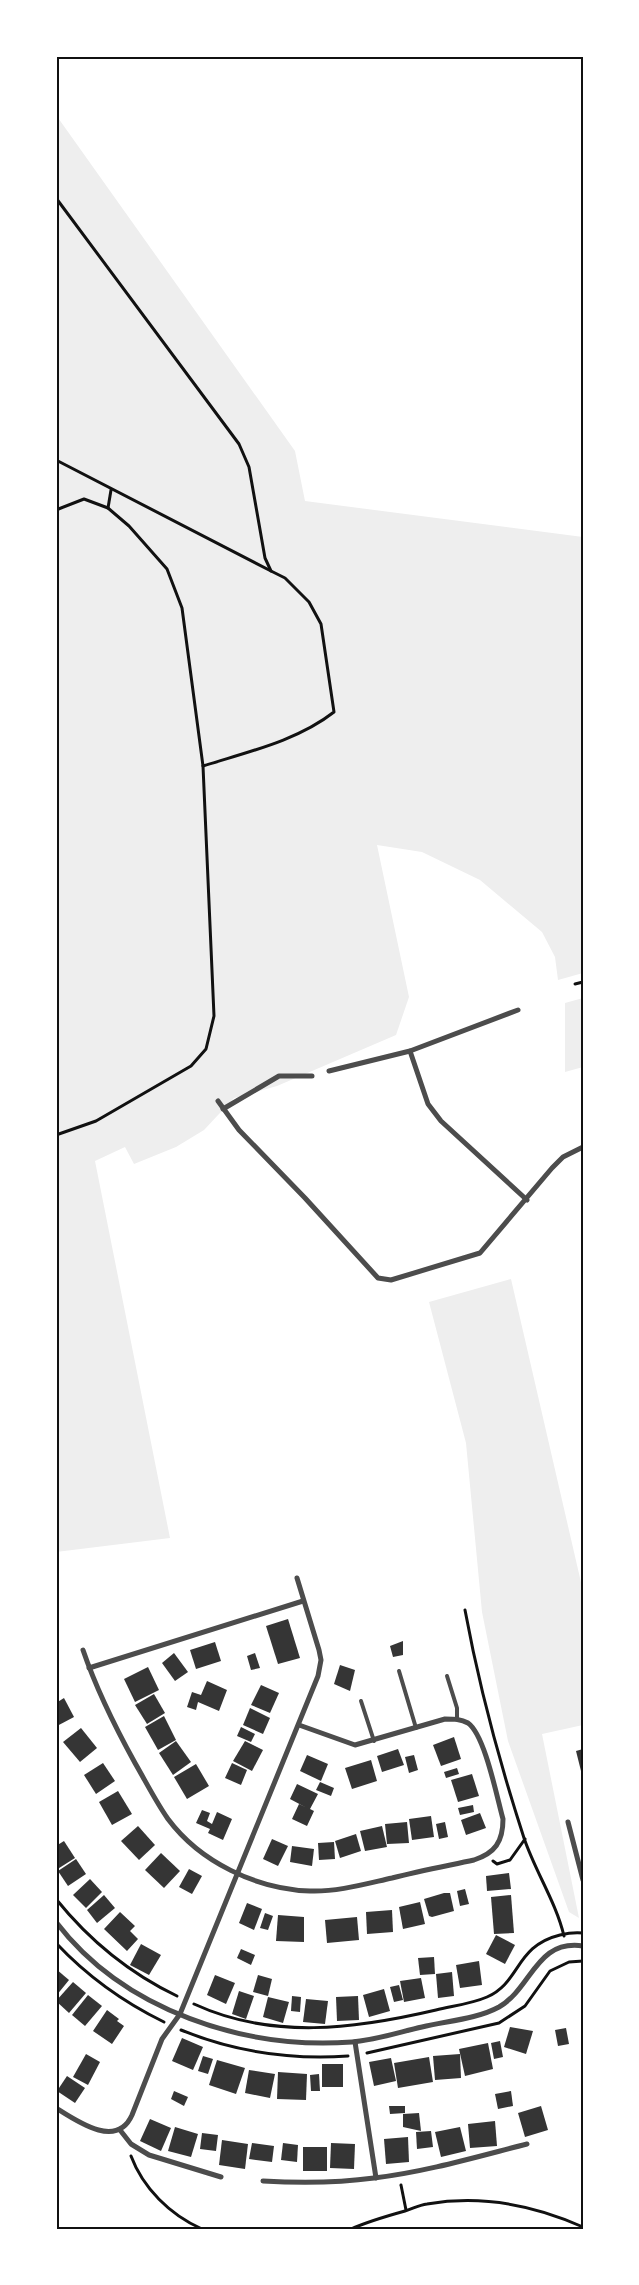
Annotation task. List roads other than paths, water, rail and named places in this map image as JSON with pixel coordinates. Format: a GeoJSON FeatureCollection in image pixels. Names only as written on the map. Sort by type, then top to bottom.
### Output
{"type":"FeatureCollection","features":[{"type":"Feature","properties":{"kind":"street"},"geometry":{"type":"LineString","coordinates":[[329,1071],[410,1051],[518,1010]]}},
{"type":"Feature","properties":{"kind":"street"},"geometry":{"type":"LineString","coordinates":[[410,1051],[428,1104],[441,1121],[527,1200]]}},
{"type":"Feature","properties":{"kind":"street"},"geometry":{"type":"LineString","coordinates":[[223,1109],[279,1076],[312,1076]]}},
{"type":"Feature","properties":{"kind":"street"},"geometry":{"type":"LineString","coordinates":[[218,1101],[240,1130],[378,1278],[391,1280],[480,1253],[563,1157],[583,1146]]}},
{"type":"Feature","properties":{"kind":"street"},"geometry":{"type":"LineString","coordinates":[[56,2108],[99,2131],[120,2130],[128,2122],[162,2039],[180,2014],[186,2001],[318,1676],[321,1660],[296,1578]]}},
{"type":"Feature","properties":{"kind":"street"},"geometry":{"type":"LineString","coordinates":[[89,1668],[303,1601]]}},
{"type":"Feature","properties":{"kind":"street"},"geometry":{"type":"LineString","coordinates":[[83,1650],[98,1694],[169,1820],[200,1851],[238,1873],[254,1880],[277,1886],[322,1891],[345,1888],[487,1856],[498,1844],[503,1829],[503,1819],[477,1733],[468,1723],[457,1719],[445,1719],[362,1745],[349,1744],[299,1725]]}},
{"type":"Feature","properties":{"kind":"street"},"geometry":{"type":"LineString","coordinates":[[568,1822],[583,1880]]}},
{"type":"Feature","properties":{"kind":"street"},"geometry":{"type":"LineString","coordinates":[[56,1922],[76,1944],[107,1971],[146,1997],[180,2014],[220,2029],[280,2041],[304,2043],[355,2042],[492,2010],[514,1995],[542,1958],[551,1952],[567,1947],[583,1946]]}},
{"type":"Feature","properties":{"kind":"street"},"geometry":{"type":"LineString","coordinates":[[355,2042],[376,2178]]}},
{"type":"Feature","properties":{"kind":"street"},"geometry":{"type":"LineString","coordinates":[[120,2130],[135,2147],[149,2155],[221,2177]]}},
{"type":"Feature","properties":{"kind":"street"},"geometry":{"type":"LineString","coordinates":[[263,2182],[299,2183],[376,2178],[526,2144]]}},
{"type":"Feature","properties":{"kind":"lane"},"geometry":{"type":"LineString","coordinates":[[399,1671],[416,1728]]}},
{"type":"Feature","properties":{"kind":"lane"},"geometry":{"type":"LineString","coordinates":[[447,1676],[457,1708],[457,1719]]}},
{"type":"Feature","properties":{"kind":"lane"},"geometry":{"type":"LineString","coordinates":[[361,1701],[374,1741]]}}]}
